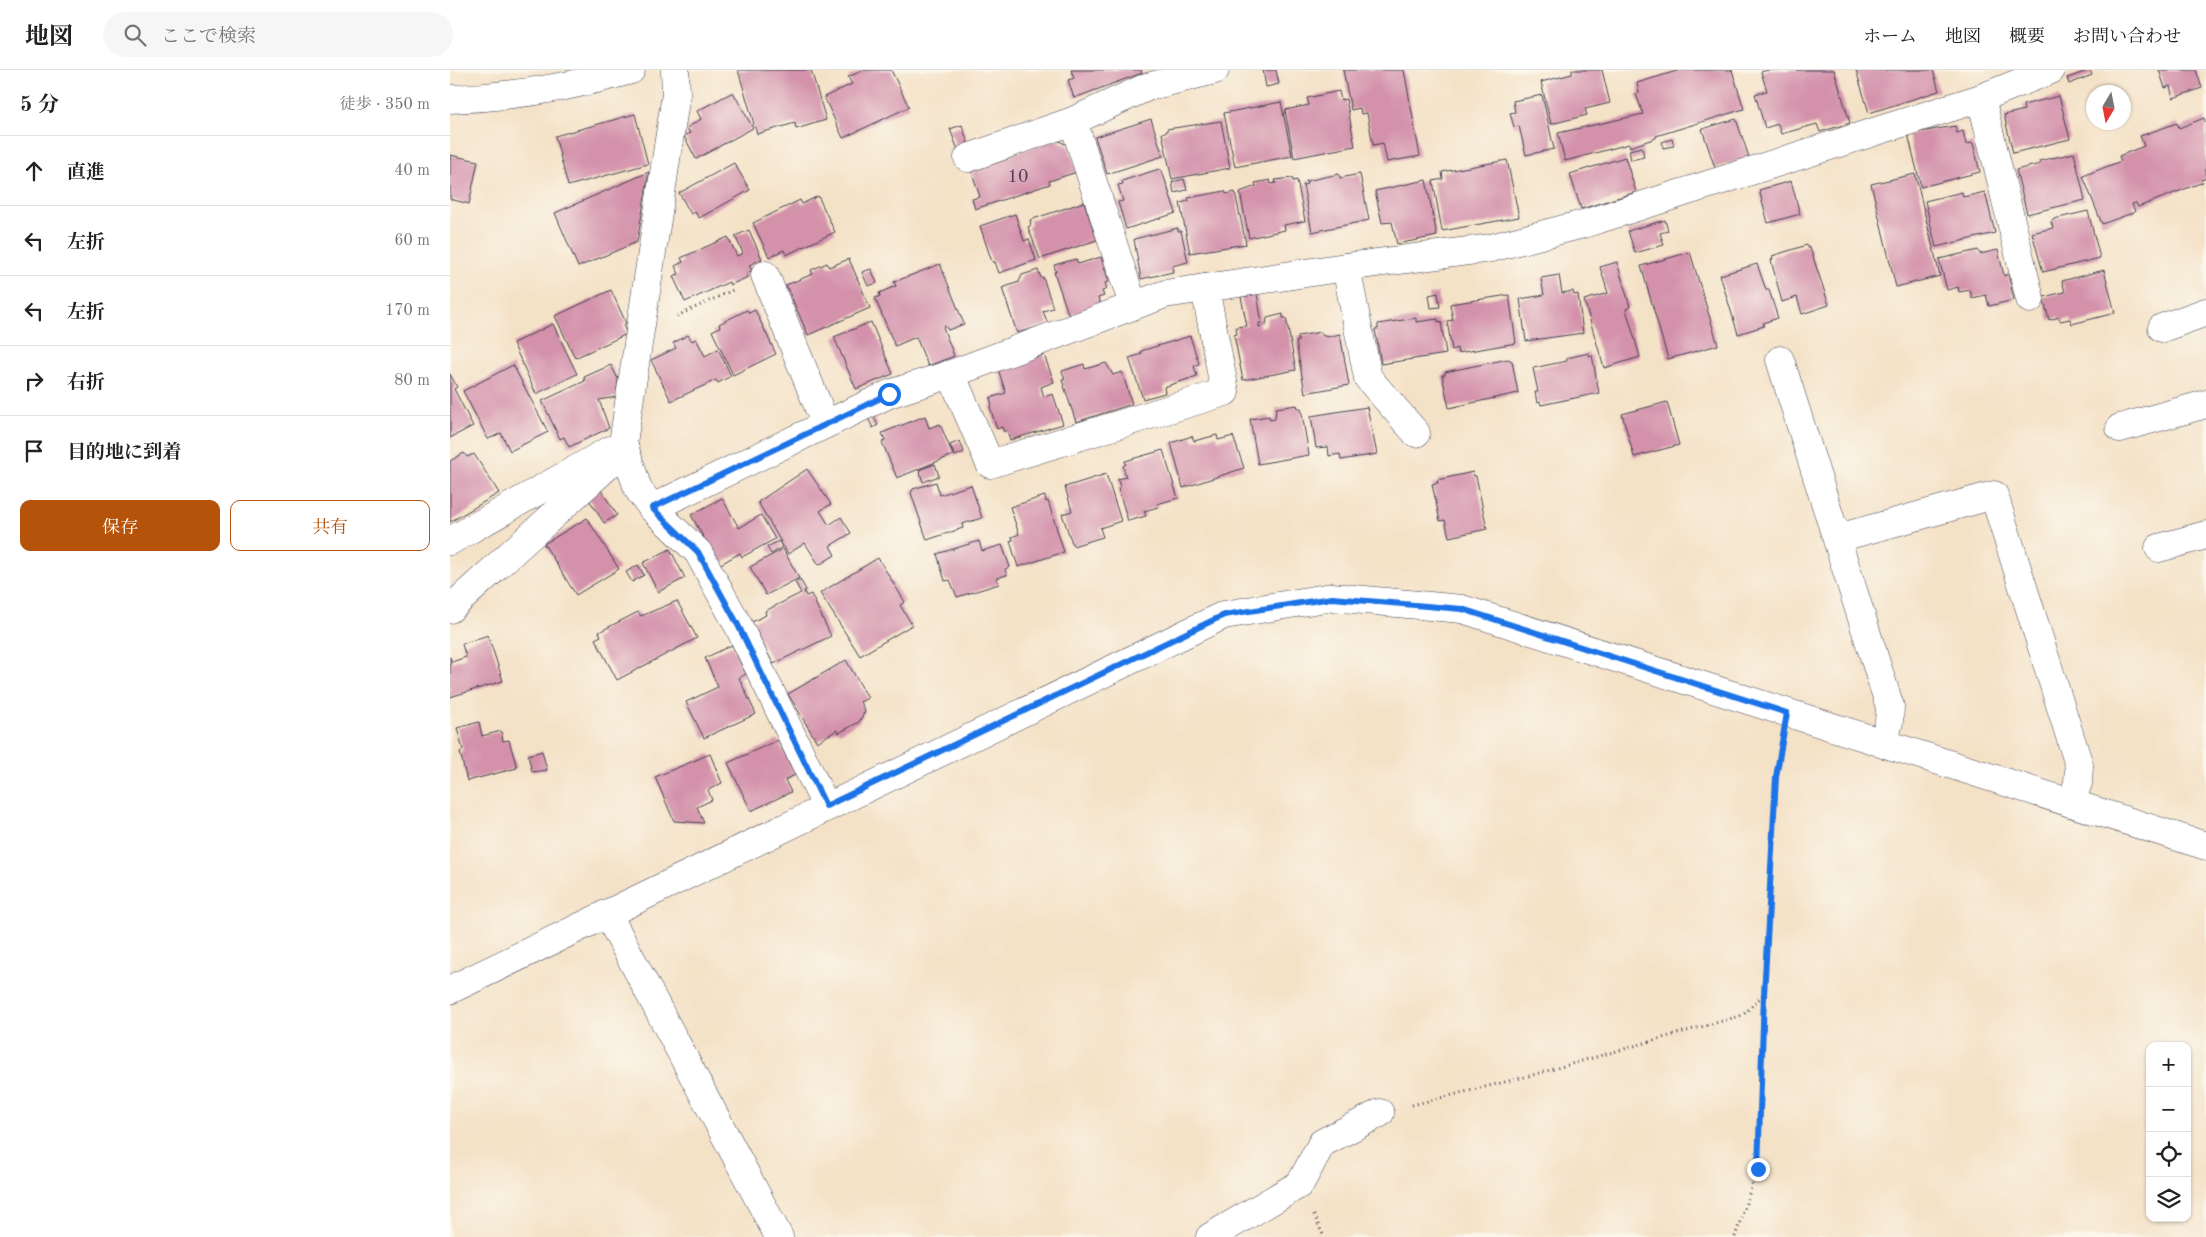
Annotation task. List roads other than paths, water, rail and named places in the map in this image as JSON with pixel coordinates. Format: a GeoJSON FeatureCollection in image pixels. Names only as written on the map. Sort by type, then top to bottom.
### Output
{"type":"FeatureCollection","features":[{"type":"Feature","properties":{"kind":"street"},"geometry":{"type":"LineString","coordinates":[[450,99],[516,82],[587,83],[631,70]]}},
{"type":"Feature","properties":{"kind":"street"},"geometry":{"type":"LineString","coordinates":[[675,70],[676,94],[624,446],[638,489],[652,508],[698,552],[738,625],[826,806]]}},
{"type":"Feature","properties":{"kind":"street"},"geometry":{"type":"LineString","coordinates":[[968,158],[1073,121],[1147,87],[1215,70]]}},
{"type":"Feature","properties":{"kind":"street"},"geometry":{"type":"LineString","coordinates":[[652,508],[825,423],[889,394],[951,374],[1165,294],[1491,248],[1587,223],[1981,98],[2051,70]]}},
{"type":"Feature","properties":{"kind":"street"},"geometry":{"type":"LineString","coordinates":[[1981,98],[2030,300]]}},
{"type":"Feature","properties":{"kind":"street"},"geometry":{"type":"LineString","coordinates":[[1073,121],[1133,305]]}},
{"type":"Feature","properties":{"kind":"street"},"geometry":{"type":"LineString","coordinates":[[1346,267],[1368,378],[1416,433]]}},
{"type":"Feature","properties":{"kind":"street"},"geometry":{"type":"LineString","coordinates":[[765,274],[825,423]]}},
{"type":"Feature","properties":{"kind":"street"},"geometry":{"type":"LineString","coordinates":[[951,374],[990,464],[1225,392],[1205,288]]}},
{"type":"Feature","properties":{"kind":"street"},"geometry":{"type":"LineString","coordinates":[[2162,328],[2206,312]]}},
{"type":"Feature","properties":{"kind":"street"},"geometry":{"type":"LineString","coordinates":[[1780,360],[1890,706],[1889,722],[1883,744]]}},
{"type":"Feature","properties":{"kind":"street"},"geometry":{"type":"LineString","coordinates":[[2120,428],[2206,404]]}},
{"type":"Feature","properties":{"kind":"street"},"geometry":{"type":"LineString","coordinates":[[450,540],[624,446]]}},
{"type":"Feature","properties":{"kind":"street"},"geometry":{"type":"LineString","coordinates":[[450,609],[624,446]]}},
{"type":"Feature","properties":{"kind":"street"},"geometry":{"type":"LineString","coordinates":[[1838,538],[1994,495],[2079,765],[2078,783],[2071,803]]}},
{"type":"Feature","properties":{"kind":"street"},"geometry":{"type":"LineString","coordinates":[[2159,548],[2206,535]]}},
{"type":"Feature","properties":{"kind":"street"},"geometry":{"type":"LineString","coordinates":[[450,990],[826,806],[1224,615],[1332,598],[1462,609],[2206,846]]}},
{"type":"Feature","properties":{"kind":"street"},"geometry":{"type":"LineString","coordinates":[[607,913],[779,1237]]}},
{"type":"Feature","properties":{"kind":"street"},"geometry":{"type":"LineString","coordinates":[[1210,1237],[1300,1184],[1322,1143],[1380,1113]]}}]}
